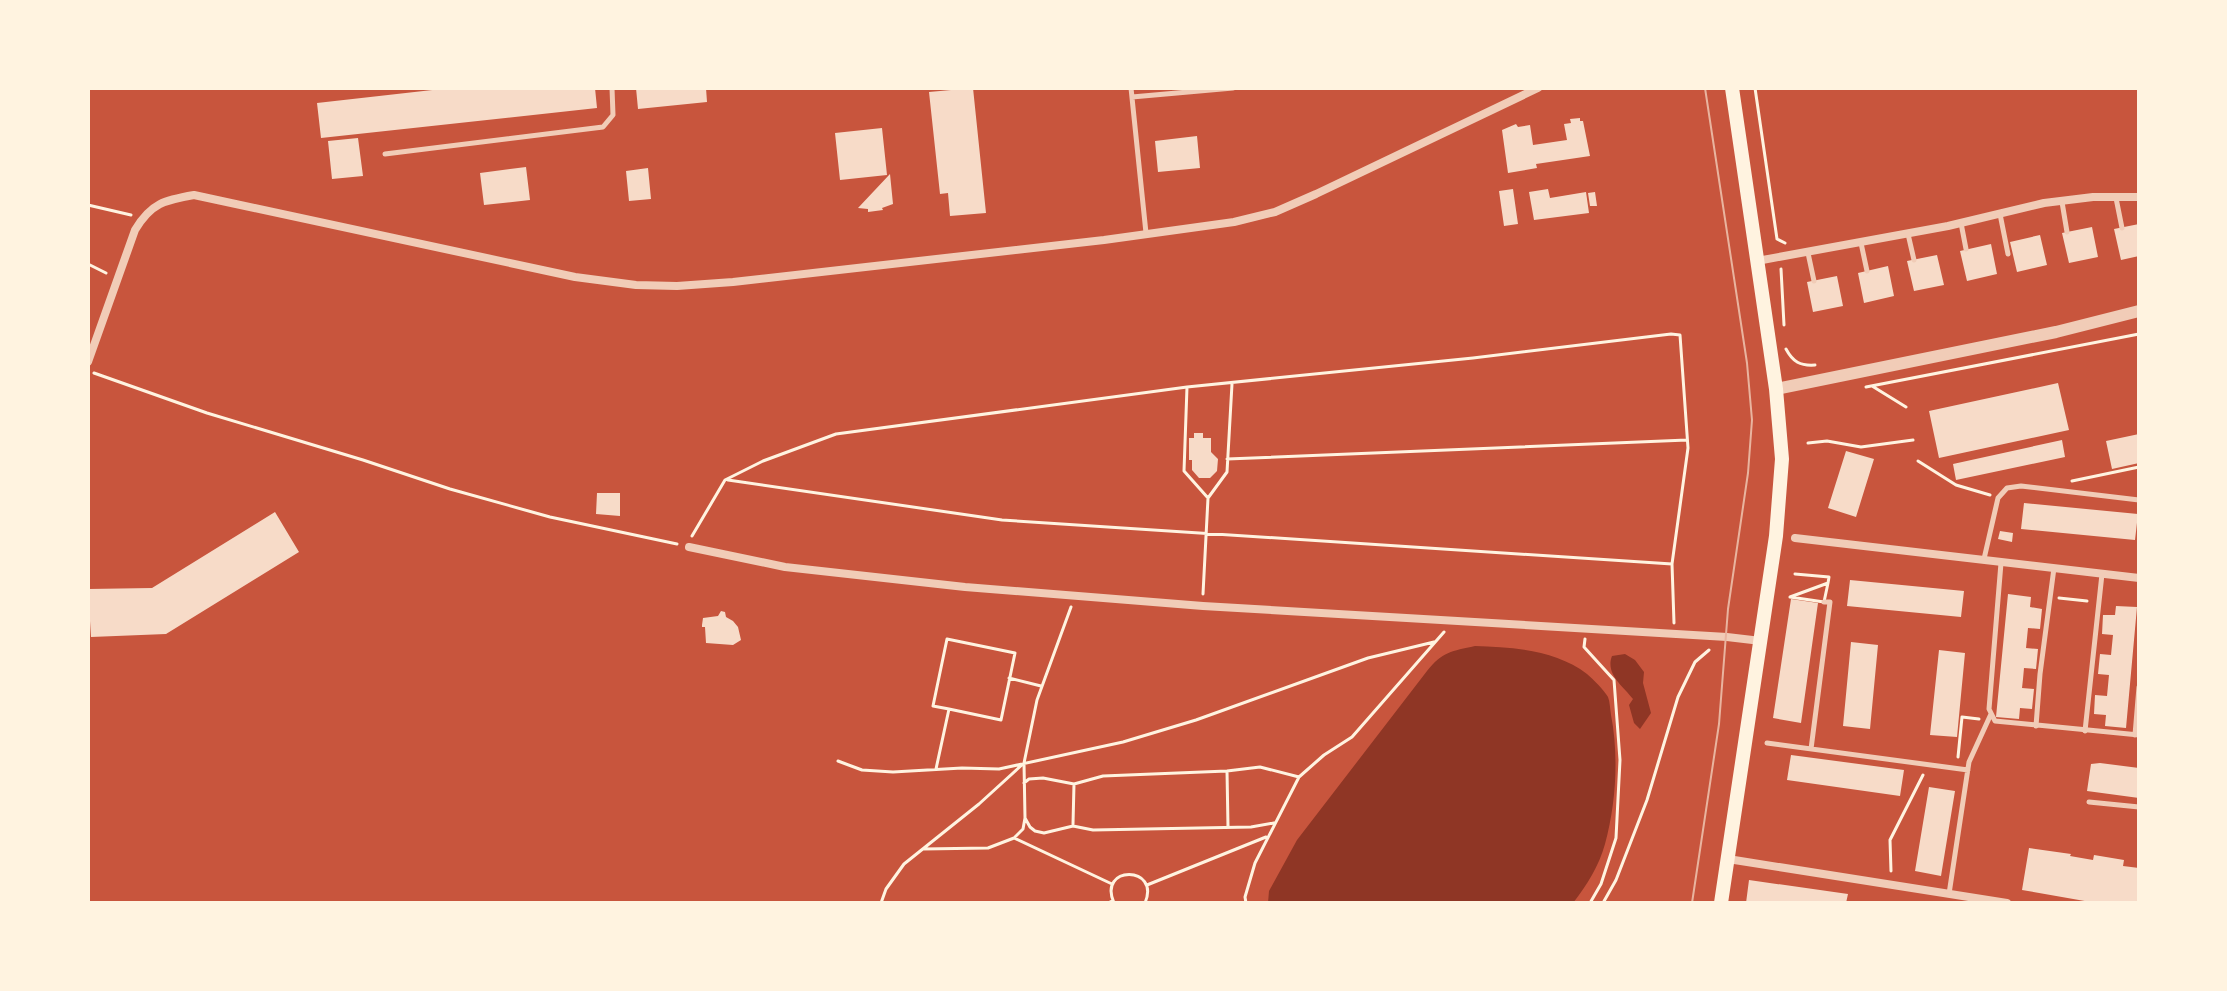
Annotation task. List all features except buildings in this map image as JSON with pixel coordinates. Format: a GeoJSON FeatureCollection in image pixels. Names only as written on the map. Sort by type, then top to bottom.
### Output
{"type":"FeatureCollection","features":[{"type":"Feature","properties":{"kind":"main road"},"geometry":{"type":"LineString","coordinates":[[1721,903],[1781,498],[1782,459],[1776,389],[1732,88]]}},
{"type":"Feature","properties":{"kind":"street"},"geometry":{"type":"LineString","coordinates":[[88,362],[135,230],[142,218],[165,200],[194,195],[575,277],[636,285],[733,282],[1234,222],[1275,212],[1316,194],[1538,88]]}},
{"type":"Feature","properties":{"kind":"street"},"geometry":{"type":"LineString","coordinates":[[1757,261],[1908,234],[2062,201],[2139,197]]}},
{"type":"Feature","properties":{"kind":"street"},"geometry":{"type":"LineString","coordinates":[[1776,389],[2056,332],[2139,311]]}},
{"type":"Feature","properties":{"kind":"street"},"geometry":{"type":"LineString","coordinates":[[1795,538],[2139,578]]}},
{"type":"Feature","properties":{"kind":"street"},"geometry":{"type":"LineString","coordinates":[[689,547],[785,567],[965,587],[1203,606],[1761,641]]}},
{"type":"Feature","properties":{"kind":"street"},"geometry":{"type":"LineString","coordinates":[[1728,859],[2007,903]]}},
{"type":"Feature","properties":{"kind":"lane"},"geometry":{"type":"LineString","coordinates":[[385,154],[603,127],[613,115],[612,88]]}},
{"type":"Feature","properties":{"kind":"lane"},"geometry":{"type":"LineString","coordinates":[[1131,88],[1146,234]]}},
{"type":"Feature","properties":{"kind":"lane"},"geometry":{"type":"LineString","coordinates":[[1132,97],[1233,88]]}},
{"type":"Feature","properties":{"kind":"lane"},"geometry":{"type":"LineString","coordinates":[[2116,197],[2122,228]]}},
{"type":"Feature","properties":{"kind":"lane"},"geometry":{"type":"LineString","coordinates":[[2062,201],[2067,232]]}},
{"type":"Feature","properties":{"kind":"lane"},"geometry":{"type":"LineString","coordinates":[[2000,214],[2008,254]]}},
{"type":"Feature","properties":{"kind":"lane"},"geometry":{"type":"LineString","coordinates":[[1961,223],[1966,249]]}},
{"type":"Feature","properties":{"kind":"lane"},"geometry":{"type":"LineString","coordinates":[[1908,234],[1914,260]]}},
{"type":"Feature","properties":{"kind":"lane"},"geometry":{"type":"LineString","coordinates":[[1861,243],[1867,271]]}},
{"type":"Feature","properties":{"kind":"lane"},"geometry":{"type":"LineString","coordinates":[[1808,253],[1814,281]]}},
{"type":"Feature","properties":{"kind":"lane"},"geometry":{"type":"LineString","coordinates":[[1984,560],[1998,498],[2007,488],[2021,486],[2139,500]]}},
{"type":"Feature","properties":{"kind":"lane"},"geometry":{"type":"LineString","coordinates":[[1949,894],[1969,762],[1990,717],[2001,562]]}},
{"type":"Feature","properties":{"kind":"lane"},"geometry":{"type":"LineString","coordinates":[[2036,726],[2054,568]]}},
{"type":"Feature","properties":{"kind":"lane"},"geometry":{"type":"LineString","coordinates":[[2085,731],[2102,574]]}},
{"type":"Feature","properties":{"kind":"lane"},"geometry":{"type":"LineString","coordinates":[[1811,749],[1830,602],[1824,602]]}},
{"type":"Feature","properties":{"kind":"lane"},"geometry":{"type":"LineString","coordinates":[[1990,717],[1995,721],[2137,735],[2139,687]]}},
{"type":"Feature","properties":{"kind":"lane"},"geometry":{"type":"LineString","coordinates":[[1767,743],[1968,770]]}},
{"type":"Feature","properties":{"kind":"lane"},"geometry":{"type":"LineString","coordinates":[[2089,802],[2139,807]]}},
{"type":"Feature","properties":{"kind":"path"},"geometry":{"type":"LineString","coordinates":[[1755,88],[1779,240]]}},
{"type":"Feature","properties":{"kind":"path"},"geometry":{"type":"LineString","coordinates":[[88,205],[142,218]]}},
{"type":"Feature","properties":{"kind":"path"},"geometry":{"type":"LineString","coordinates":[[1782,257],[1784,334]]}},
{"type":"Feature","properties":{"kind":"path"},"geometry":{"type":"LineString","coordinates":[[88,264],[117,279]]}},
{"type":"Feature","properties":{"kind":"path"},"geometry":{"type":"LineString","coordinates":[[1866,387],[2139,334]]}},
{"type":"Feature","properties":{"kind":"path"},"geometry":{"type":"LineString","coordinates":[[88,372],[207,413],[450,489],[550,517],[689,547],[694,532],[725,480],[763,461],[836,434],[1187,387],[1680,335],[1688,440],[1672,564],[1674,635]]}},
{"type":"Feature","properties":{"kind":"path"},"geometry":{"type":"LineString","coordinates":[[1786,349],[1799,365],[1828,363]]}},
{"type":"Feature","properties":{"kind":"path"},"geometry":{"type":"LineString","coordinates":[[1203,606],[1208,498],[1227,472],[1232,383]]}},
{"type":"Feature","properties":{"kind":"path"},"geometry":{"type":"LineString","coordinates":[[1872,386],[1906,407]]}},
{"type":"Feature","properties":{"kind":"path"},"geometry":{"type":"LineString","coordinates":[[1187,387],[1184,471],[1208,498]]}},
{"type":"Feature","properties":{"kind":"path"},"geometry":{"type":"LineString","coordinates":[[1227,459],[1688,440]]}},
{"type":"Feature","properties":{"kind":"path"},"geometry":{"type":"LineString","coordinates":[[1808,443],[1827,441],[1861,447],[1913,440]]}},
{"type":"Feature","properties":{"kind":"path"},"geometry":{"type":"LineString","coordinates":[[1918,461],[1956,485],[1998,498]]}},
{"type":"Feature","properties":{"kind":"path"},"geometry":{"type":"LineString","coordinates":[[2066,482],[2139,467]]}},
{"type":"Feature","properties":{"kind":"path"},"geometry":{"type":"LineString","coordinates":[[725,480],[1002,520],[1672,564]]}},
{"type":"Feature","properties":{"kind":"path"},"geometry":{"type":"LineString","coordinates":[[1795,574],[1829,577],[1828,583],[1824,602],[1790,597],[1828,583]]}},
{"type":"Feature","properties":{"kind":"path"},"geometry":{"type":"LineString","coordinates":[[923,849],[988,848],[1014,838],[1023,829],[1024,763],[1037,700],[1075,596]]}},
{"type":"Feature","properties":{"kind":"path"},"geometry":{"type":"LineString","coordinates":[[2049,597],[2099,602]]}},
{"type":"Feature","properties":{"kind":"path"},"geometry":{"type":"LineString","coordinates":[[1246,903],[1255,863],[1299,777],[1324,755],[1352,737],[1456,621]]}},
{"type":"Feature","properties":{"kind":"path"},"geometry":{"type":"LineString","coordinates":[[1586,630],[1584,647],[1614,680],[1620,760],[1616,838],[1601,884],[1590,903]]}},
{"type":"Feature","properties":{"kind":"path"},"geometry":{"type":"LineString","coordinates":[[947,639],[1015,653],[1001,720],[949,709],[933,706],[947,639]]}},
{"type":"Feature","properties":{"kind":"path"},"geometry":{"type":"LineString","coordinates":[[838,761],[862,770],[893,772],[999,769],[1123,742],[1196,720],[1368,658],[1434,642]]}},
{"type":"Feature","properties":{"kind":"path"},"geometry":{"type":"LineString","coordinates":[[1603,903],[1616,880],[1647,800],[1678,697],[1695,662],[1709,650]]}},
{"type":"Feature","properties":{"kind":"path"},"geometry":{"type":"LineString","coordinates":[[1009,678],[1042,686]]}},
{"type":"Feature","properties":{"kind":"path"},"geometry":{"type":"LineString","coordinates":[[936,769],[949,709]]}},
{"type":"Feature","properties":{"kind":"path"},"geometry":{"type":"LineString","coordinates":[[1956,768],[1962,717],[1990,717]]}},
{"type":"Feature","properties":{"kind":"path"},"geometry":{"type":"LineString","coordinates":[[881,903],[886,889],[904,864],[1024,763]]}},
{"type":"Feature","properties":{"kind":"path"},"geometry":{"type":"LineString","coordinates":[[1891,872],[1890,840],[1929,765]]}},
{"type":"Feature","properties":{"kind":"path"},"geometry":{"type":"LineString","coordinates":[[1024,783],[1029,779],[1043,778],[1074,784],[1103,776],[1260,767],[1299,777]]}},
{"type":"Feature","properties":{"kind":"path"},"geometry":{"type":"LineString","coordinates":[[1227,771],[1228,827]]}},
{"type":"Feature","properties":{"kind":"path"},"geometry":{"type":"LineString","coordinates":[[1073,826],[1074,784]]}},
{"type":"Feature","properties":{"kind":"path"},"geometry":{"type":"LineString","coordinates":[[1025,818],[1035,831],[1044,833],[1073,826],[1093,830],[1251,827],[1274,822]]}},
{"type":"Feature","properties":{"kind":"path"},"geometry":{"type":"LineString","coordinates":[[1147,885],[1268,836]]}},
{"type":"Feature","properties":{"kind":"path"},"geometry":{"type":"LineString","coordinates":[[1014,838],[1112,884]]}},
{"type":"Feature","properties":{"kind":"path"},"geometry":{"type":"LineString","coordinates":[[1111,902],[1112,884],[1127,874],[1139,876],[1147,885],[1145,903]]}},
{"type":"Feature","properties":{"kind":"shaded area"},"geometry":{"type":"Polygon","coordinates":[[[1475,646],[1519,649],[1562,660],[1587,674],[1608,697],[1616,763],[1612,813],[1599,860],[1573,903],[1268,903],[1269,891],[1297,840],[1427,671],[1448,653],[1475,646]]]}},
{"type":"Feature","properties":{"kind":"shaded area"},"geometry":{"type":"Polygon","coordinates":[[[1625,654],[1635,660],[1644,672],[1643,683],[1651,713],[1640,729],[1634,723],[1629,705],[1633,699],[1611,668],[1612,656],[1625,654]]]}},
{"type":"Feature","properties":{"kind":"tram line"},"geometry":{"type":"LineString","coordinates":[[1692,903],[1719,724],[1728,609],[1748,473],[1752,420],[1747,363],[1705,88]]}}]}
